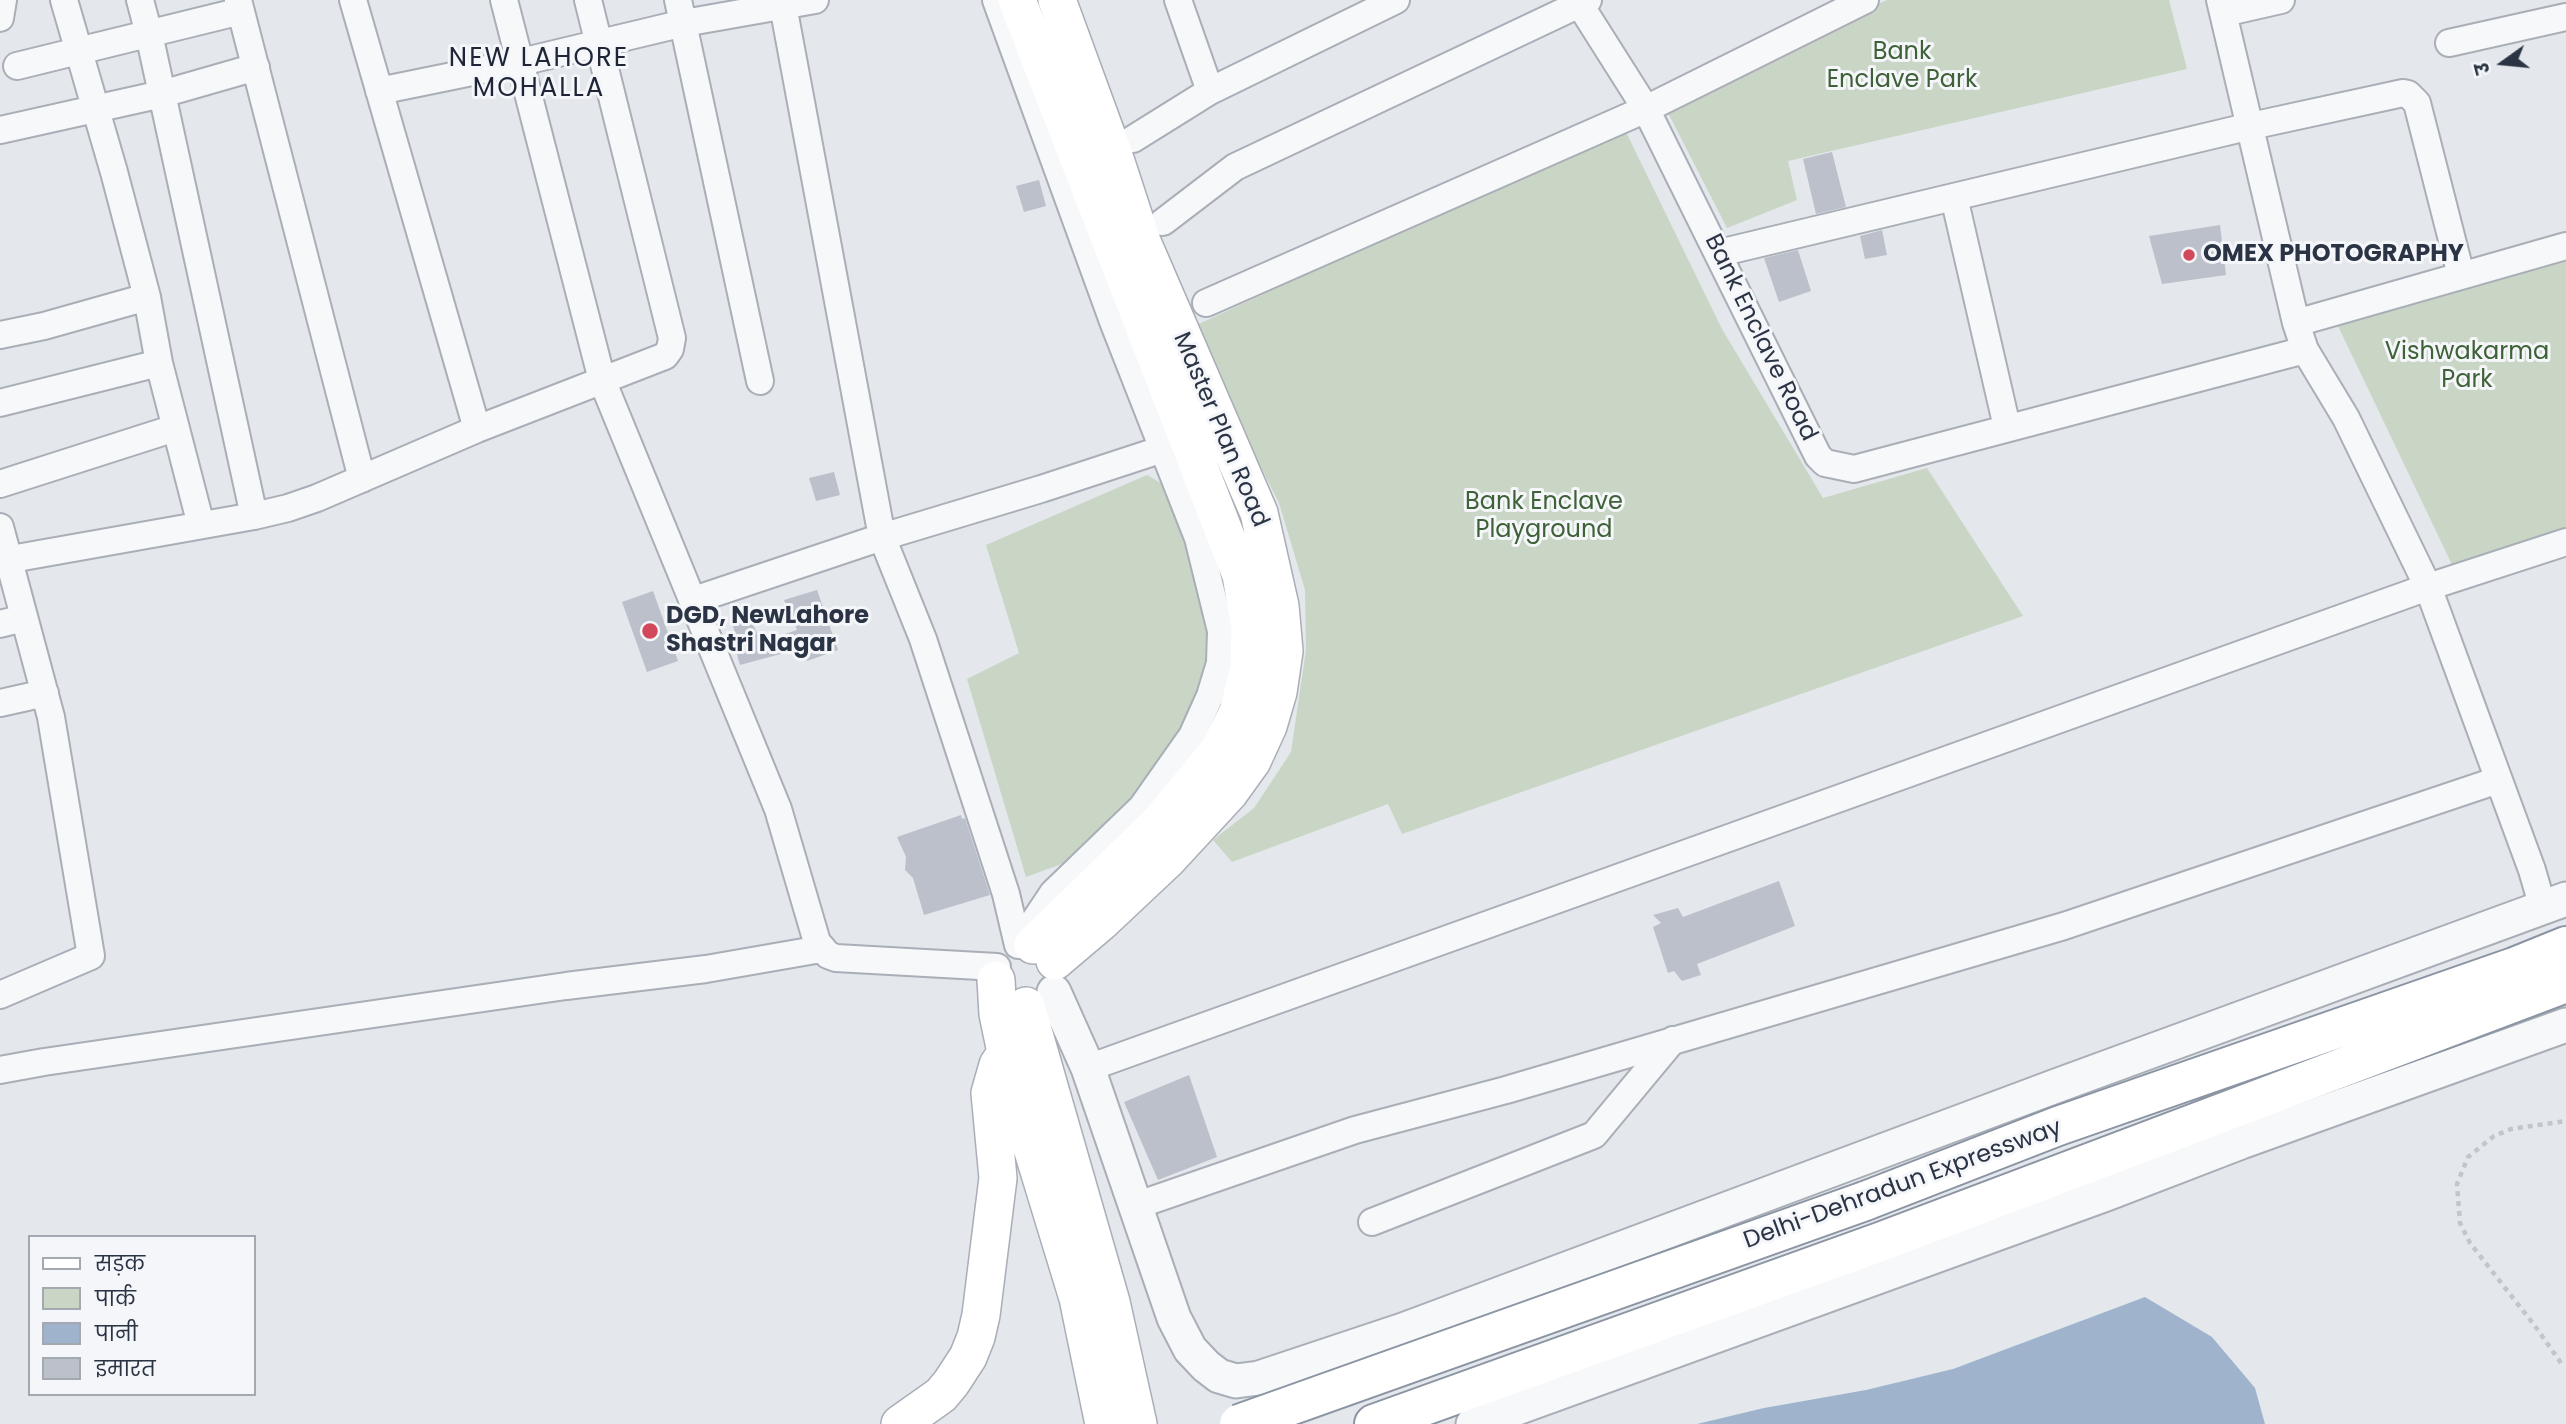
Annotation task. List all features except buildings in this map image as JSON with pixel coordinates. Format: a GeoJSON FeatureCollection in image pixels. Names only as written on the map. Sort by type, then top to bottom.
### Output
{"type":"FeatureCollection","features":[{"type":"Feature","properties":{"kind":"highway","name":"Delhi-Dehradun Expressway"},"geometry":{"type":"LineString","coordinates":[[1239,1424],[1865,1201],[2070,1122],[2566,946]]}},
{"type":"Feature","properties":{"kind":"highway","name":"Delhi-Dehradun Expressway"},"geometry":{"type":"LineString","coordinates":[[1374,1424],[1880,1242],[2096,1180],[2191,1143],[2566,983]]}},
{"type":"Feature","properties":{"kind":"main road"},"geometry":{"type":"LineString","coordinates":[[1017,0],[1149,377],[1241,575],[1250,628],[1248,668],[1238,712],[1219,750],[1160,823],[1026,971],[998,1014],[1018,1105],[1078,1298],[1104,1424]]}},
{"type":"Feature","properties":{"kind":"main road","name":"Master Plan Road"},"geometry":{"type":"LineString","coordinates":[[1026,971],[1101,922],[1168,859],[1229,793],[1252,761],[1268,726],[1278,692],[1284,651],[1280,606],[1259,513],[1142,242],[1112,150],[1056,0]]}},
{"type":"Feature","properties":{"kind":"main road"},"geometry":{"type":"LineString","coordinates":[[1026,971],[1042,1066],[1111,1302],[1138,1424]]}},
{"type":"Feature","properties":{"kind":"main road"},"geometry":{"type":"LineString","coordinates":[[900,1424],[946,1389],[960,1371],[976,1337],[998,1178],[990,1093],[998,1065],[1006,1052]]}},
{"type":"Feature","properties":{"kind":"street"},"geometry":{"type":"LineString","coordinates":[[0,18],[3,0]]}},
{"type":"Feature","properties":{"kind":"street"},"geometry":{"type":"LineString","coordinates":[[64,0],[147,297],[159,363],[201,525]]}},
{"type":"Feature","properties":{"kind":"street"},"geometry":{"type":"LineString","coordinates":[[140,0],[254,516]]}},
{"type":"Feature","properties":{"kind":"street"},"geometry":{"type":"LineString","coordinates":[[353,0],[477,429]]}},
{"type":"Feature","properties":{"kind":"street"},"geometry":{"type":"LineString","coordinates":[[504,0],[602,380],[778,808],[817,942],[828,955],[836,958],[1026,971]]}},
{"type":"Feature","properties":{"kind":"street"},"geometry":{"type":"LineString","coordinates":[[5,560],[288,508],[477,429],[665,356],[670,349],[672,338],[588,0]]}},
{"type":"Feature","properties":{"kind":"street"},"geometry":{"type":"LineString","coordinates":[[379,91],[599,43],[681,11],[816,0]]}},
{"type":"Feature","properties":{"kind":"street"},"geometry":{"type":"LineString","coordinates":[[996,0],[1149,377],[1163,449],[1198,538],[1221,631],[1220,663],[1210,696],[1192,737],[1142,807],[1054,893],[1026,971]]}},
{"type":"Feature","properties":{"kind":"street"},"geometry":{"type":"LineString","coordinates":[[1178,0],[1210,91]]}},
{"type":"Feature","properties":{"kind":"street"},"geometry":{"type":"LineString","coordinates":[[1206,303],[1646,109],[1865,0]]}},
{"type":"Feature","properties":{"kind":"street"},"geometry":{"type":"LineString","coordinates":[[782,3],[882,537],[923,639],[1006,894],[1026,971],[1088,1068],[1174,1318],[1190,1349],[1219,1376],[1247,1379],[1403,1331],[2056,1086],[2554,904],[2532,870],[2428,587],[2346,418],[2305,350],[2296,323],[2222,7],[2281,0]]}},
{"type":"Feature","properties":{"kind":"street"},"geometry":{"type":"LineString","coordinates":[[1133,139],[1210,91],[1391,1]]}},
{"type":"Feature","properties":{"kind":"street"},"geometry":{"type":"LineString","coordinates":[[1163,222],[1235,167],[1582,1]]}},
{"type":"Feature","properties":{"kind":"street","name":"Bank Enclave Road"},"geometry":{"type":"LineString","coordinates":[[1582,1],[1646,109],[1818,456],[1825,463],[1854,469],[2305,350]]}},
{"type":"Feature","properties":{"kind":"street"},"geometry":{"type":"LineString","coordinates":[[17,66],[149,34],[240,6],[362,479]]}},
{"type":"Feature","properties":{"kind":"street"},"geometry":{"type":"LineString","coordinates":[[681,11],[760,381]]}},
{"type":"Feature","properties":{"kind":"street"},"geometry":{"type":"LineString","coordinates":[[2449,43],[2566,17]]}},
{"type":"Feature","properties":{"kind":"street"},"geometry":{"type":"LineString","coordinates":[[0,130],[162,94],[256,67]]}},
{"type":"Feature","properties":{"kind":"street"},"geometry":{"type":"LineString","coordinates":[[1719,253],[2251,126],[2393,94],[2408,94],[2417,103],[2423,122],[2461,275]]}},
{"type":"Feature","properties":{"kind":"street"},"geometry":{"type":"LineString","coordinates":[[1954,197],[2007,427]]}},
{"type":"Feature","properties":{"kind":"street"},"geometry":{"type":"LineString","coordinates":[[2296,323],[2566,246]]}},
{"type":"Feature","properties":{"kind":"street"},"geometry":{"type":"LineString","coordinates":[[0,335],[44,326],[147,297]]}},
{"type":"Feature","properties":{"kind":"street"},"geometry":{"type":"LineString","coordinates":[[0,403],[159,363]]}},
{"type":"Feature","properties":{"kind":"street"},"geometry":{"type":"LineString","coordinates":[[0,484],[175,428]]}},
{"type":"Feature","properties":{"kind":"street"},"geometry":{"type":"LineString","coordinates":[[694,600],[882,537],[1163,449]]}},
{"type":"Feature","properties":{"kind":"street"},"geometry":{"type":"LineString","coordinates":[[0,527],[12,621],[45,693],[51,717],[91,956],[0,995]]}},
{"type":"Feature","properties":{"kind":"street"},"geometry":{"type":"LineString","coordinates":[[1088,1068],[2428,587],[2566,542]]}},
{"type":"Feature","properties":{"kind":"street"},"geometry":{"type":"LineString","coordinates":[[0,703],[45,693]]}},
{"type":"Feature","properties":{"kind":"street"},"geometry":{"type":"LineString","coordinates":[[1135,1206],[1354,1130],[1506,1090],[2064,926],[2498,780]]}},
{"type":"Feature","properties":{"kind":"street"},"geometry":{"type":"LineString","coordinates":[[0,1070],[511,994],[706,969],[821,948]]}},
{"type":"Feature","properties":{"kind":"street"},"geometry":{"type":"LineString","coordinates":[[1473,1424],[2191,1143],[2566,1025]]}},
{"type":"Feature","properties":{"kind":"street"},"geometry":{"type":"LineString","coordinates":[[1373,1222],[1594,1135],[1673,1040]]}},
{"type":"Feature","properties":{"kind":"street"},"geometry":{"type":"LineString","coordinates":[[2070,1122],[2150,1052]]}},
{"type":"Feature","properties":{"kind":"street"},"geometry":{"type":"LineString","coordinates":[[2056,1086],[2159,1091]]}},
{"type":"Feature","properties":{"kind":"street"},"geometry":{"type":"LineString","coordinates":[[1246,1424],[1247,1379]]}},
{"type":"Feature","properties":{"kind":"street"},"geometry":{"type":"LineString","coordinates":[[1247,1379],[1282,1424]]}},
{"type":"Feature","properties":{"kind":"path"},"geometry":{"type":"LineString","coordinates":[[2561,1363],[2528,1316],[2470,1243],[2460,1223],[2457,1184],[2468,1157],[2494,1136],[2511,1129],[2566,1121]]}},
{"type":"Feature","properties":{"kind":"green space","name":"Bank Enclave Park"},"geometry":{"type":"Polygon","coordinates":[[[1887,0],[2169,0],[2187,69],[1788,161],[1797,200],[1727,228],[1662,101],[1887,0]]]}},
{"type":"Feature","properties":{"kind":"green space","name":"Bank Enclave Playground"},"geometry":{"type":"Polygon","coordinates":[[[1624,128],[1722,329],[1823,498],[1927,468],[2023,616],[1402,834],[1388,804],[1232,862],[1213,840],[1254,808],[1291,752],[1306,650],[1305,590],[1279,503],[1190,328],[1624,128]]]}},
{"type":"Feature","properties":{"kind":"green space","name":"Vishwakarma Park"},"geometry":{"type":"Polygon","coordinates":[[[2566,233],[2566,533],[2456,573],[2328,305],[2566,233]]]}},
{"type":"Feature","properties":{"kind":"green space"},"geometry":{"type":"Polygon","coordinates":[[[1147,475],[1176,492],[1221,632],[1203,714],[1148,796],[1078,858],[1026,877],[967,679],[1019,653],[986,545],[1147,475]]]}},
{"type":"Feature","properties":{"kind":"water"},"geometry":{"type":"Polygon","coordinates":[[[2145,1297],[2212,1337],[2255,1388],[2265,1424],[1697,1424],[1764,1408],[1866,1390],[1953,1369],[2145,1297]]]}},
{"type":"Feature","properties":{"kind":"place","name":"OMEX PHOTOGRAPHY"},"geometry":{"type":"Point","coordinates":[2189,255]}},
{"type":"Feature","properties":{"kind":"place","name":"DGD, NewLahore Shastri Nagar"},"geometry":{"type":"Point","coordinates":[650,631]}},
{"type":"Feature","properties":{"kind":"district","name":"NEW LAHORE MOHALLA"},"geometry":{"type":"Point","coordinates":[539,74]}}]}
